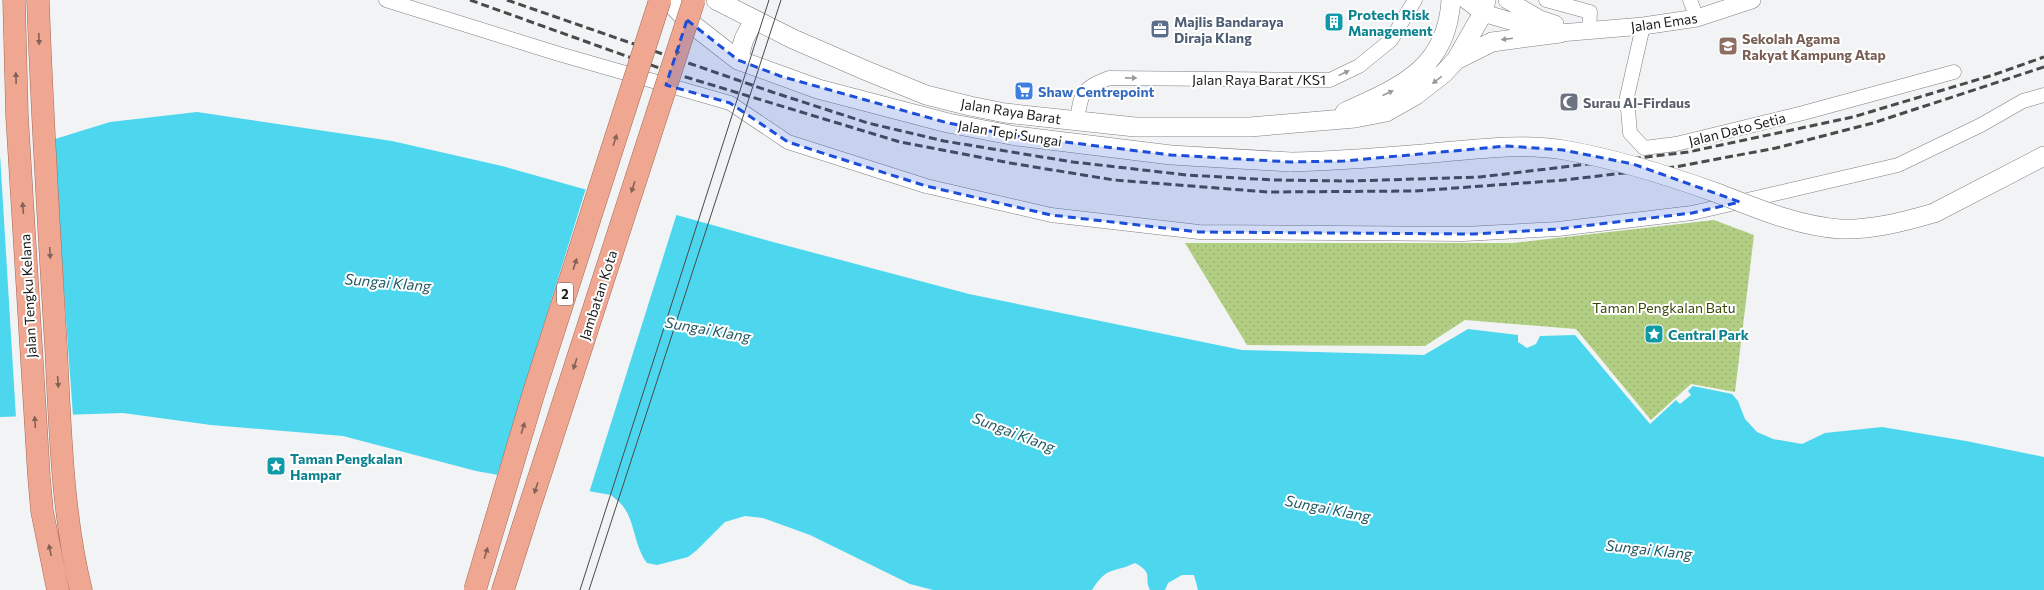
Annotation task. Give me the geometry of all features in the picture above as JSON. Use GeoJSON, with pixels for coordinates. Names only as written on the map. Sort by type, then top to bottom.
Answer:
{"type":"FeatureCollection","features":[{"type":"Feature","properties":{"kind":"highway","name":"Jalan Tengku Kelana"},"geometry":{"type":"LineString","coordinates":[[14,0],[17,116],[39,477],[42,511],[58,589]]}},
{"type":"Feature","properties":{"kind":"highway","name":"Jalan Tengku Kelana"},"geometry":{"type":"LineString","coordinates":[[38,0],[43,132],[58,383],[67,506],[81,588]]}},
{"type":"Feature","properties":{"kind":"highway","name":"2"},"geometry":{"type":"LineString","coordinates":[[475,590],[534,392],[660,0]]}},
{"type":"Feature","properties":{"kind":"highway","name":"Jambatan Kota"},"geometry":{"type":"LineString","coordinates":[[503,590],[694,0]]}},
{"type":"Feature","properties":{"kind":"main road","name":"Jalan Tepi Sungai"},"geometry":{"type":"LineString","coordinates":[[668,0],[688,21],[738,60],[818,89],[948,123],[1001,133],[1171,155],[1291,162],[1344,161],[1507,146],[1563,150],[1634,164],[1787,219],[1815,225],[1840,228],[1868,228],[1904,222],[1934,213],[2044,156]]}},
{"type":"Feature","properties":{"kind":"main road","name":"Jalan Raya Barat"},"geometry":{"type":"LineString","coordinates":[[716,0],[797,41],[926,95],[1004,113],[1135,127],[1250,127],[1355,118],[1386,112],[1416,95],[1440,77],[1456,60],[1484,6]]}},
{"type":"Feature","properties":{"kind":"main road","name":"Jalan Raya Barat"},"geometry":{"type":"LineString","coordinates":[[1327,120],[1396,89],[1421,72],[1442,42],[1451,0]]}},
{"type":"Feature","properties":{"kind":"main road"},"geometry":{"type":"LineString","coordinates":[[738,60],[744,39],[754,20]]}},
{"type":"Feature","properties":{"kind":"main road"},"geometry":{"type":"LineString","coordinates":[[1456,60],[1492,42],[1574,32]]}},
{"type":"Feature","properties":{"kind":"street"},"geometry":{"type":"LineString","coordinates":[[386,0],[559,54],[730,103],[788,142],[926,186],[1051,215],[1199,232],[1456,234],[1558,229],[1692,213],[1898,165],[1981,125],[2023,101],[2044,95]]}},
{"type":"Feature","properties":{"kind":"street","name":"Jalan Raya Barat /KS1"},"geometry":{"type":"LineString","coordinates":[[1078,121],[1080,97],[1094,84],[1109,78],[1330,80],[1358,66],[1391,40],[1415,0]]}},
{"type":"Feature","properties":{"kind":"street","name":"Jalan Emas"},"geometry":{"type":"LineString","coordinates":[[1466,0],[1484,6],[1517,23],[1574,32],[1643,26],[1697,18],[1752,0]]}},
{"type":"Feature","properties":{"kind":"street","name":"Jalan Emas"},"geometry":{"type":"LineString","coordinates":[[1507,0],[1540,19],[1574,32]]}},
{"type":"Feature","properties":{"kind":"street"},"geometry":{"type":"LineString","coordinates":[[1546,0],[1590,12],[1574,32]]}},
{"type":"Feature","properties":{"kind":"street"},"geometry":{"type":"LineString","coordinates":[[1690,0],[1697,18]]}},
{"type":"Feature","properties":{"kind":"street","name":"Jalan Dato Setia"},"geometry":{"type":"LineString","coordinates":[[1643,26],[1627,97],[1630,133],[1644,148],[1676,144],[1803,113],[1954,72]]}},
{"type":"Feature","properties":{"kind":"highlighted area"},"geometry":{"type":"Polygon","coordinates":[[[687,20],[738,60],[780,76],[948,123],[1016,136],[1171,155],[1291,162],[1344,161],[1507,146],[1563,150],[1633,164],[1740,202],[1692,213],[1558,229],[1474,234],[1199,232],[1051,215],[926,186],[788,142],[730,103],[666,85],[687,20]]]}},
{"type":"Feature","properties":{"kind":"green space","name":"Taman Pengkalan Batu"},"geometry":{"type":"Polygon","coordinates":[[[1714,220],[1754,235],[1735,392],[1691,384],[1651,420],[1576,329],[1465,320],[1425,346],[1247,345],[1185,243],[1512,243],[1714,220]]]}},
{"type":"Feature","properties":{"kind":"water","name":"Sungai Klang"},"geometry":{"type":"Polygon","coordinates":[[[197,112],[392,141],[502,166],[773,242],[969,294],[1242,350],[1424,355],[1468,329],[1518,335],[1518,342],[1527,348],[1536,344],[1540,336],[1575,335],[1650,424],[1676,400],[1680,404],[1691,395],[1688,391],[1693,386],[1732,394],[1738,401],[1745,419],[1757,432],[1773,439],[1802,444],[1825,433],[1882,427],[1966,441],[2044,457],[2044,590],[1198,590],[1194,575],[1182,575],[1168,583],[1165,590],[1150,590],[1148,586],[1147,573],[1135,563],[1107,573],[1097,582],[1092,590],[933,590],[910,584],[810,535],[763,518],[745,516],[725,522],[688,557],[657,565],[647,563],[639,549],[630,518],[621,504],[611,495],[476,471],[343,436],[211,425],[123,413],[0,417],[0,156],[110,122],[197,112]]]}},
{"type":"Feature","properties":{"kind":"pier"},"geometry":{"type":"Polygon","coordinates":[[[53,138],[73,416],[16,418],[0,154],[53,138]]]}},
{"type":"Feature","properties":{"kind":"pier"},"geometry":{"type":"Polygon","coordinates":[[[586,188],[677,213],[589,493],[497,476],[586,188]]]}},
{"type":"Feature","properties":{"kind":"tram line"},"geometry":{"type":"LineString","coordinates":[[580,590],[769,0]]}},
{"type":"Feature","properties":{"kind":"tram line"},"geometry":{"type":"LineString","coordinates":[[589,590],[781,0]]}},
{"type":"Feature","properties":{"kind":"railway"},"geometry":{"type":"LineString","coordinates":[[470,0],[679,75],[900,142],[1010,163],[1114,180],[1268,192],[1415,191],[1564,180],[1675,167],[1776,148],[1873,123],[2044,67]]}},
{"type":"Feature","properties":{"kind":"railway"},"geometry":{"type":"LineString","coordinates":[[507,0],[772,92],[868,123],[944,141],[1073,162],[1187,175],[1273,180],[1351,181],[1480,177],[1688,152],[1853,117],[1993,75],[2044,57]]}},
{"type":"Feature","properties":{"kind":"place","name":"Protech Risk Management"},"geometry":{"type":"Point","coordinates":[1334,22]}},
{"type":"Feature","properties":{"kind":"place","name":"Majlis Bandaraya Diraja Klang"},"geometry":{"type":"Point","coordinates":[1160,29]}},
{"type":"Feature","properties":{"kind":"place","name":"Sekolah Agama Rakyat Kampung Atap"},"geometry":{"type":"Point","coordinates":[1728,46]}},
{"type":"Feature","properties":{"kind":"place","name":"Shaw Centrepoint"},"geometry":{"type":"Point","coordinates":[1024,91]}},
{"type":"Feature","properties":{"kind":"place","name":"Surau Al-Firdaus"},"geometry":{"type":"Point","coordinates":[1569,102]}},
{"type":"Feature","properties":{"kind":"place","name":"Central Park"},"geometry":{"type":"Point","coordinates":[1654,334]}},
{"type":"Feature","properties":{"kind":"place","name":"Taman Pengkalan Hampar"},"geometry":{"type":"Point","coordinates":[276,466]}}]}
